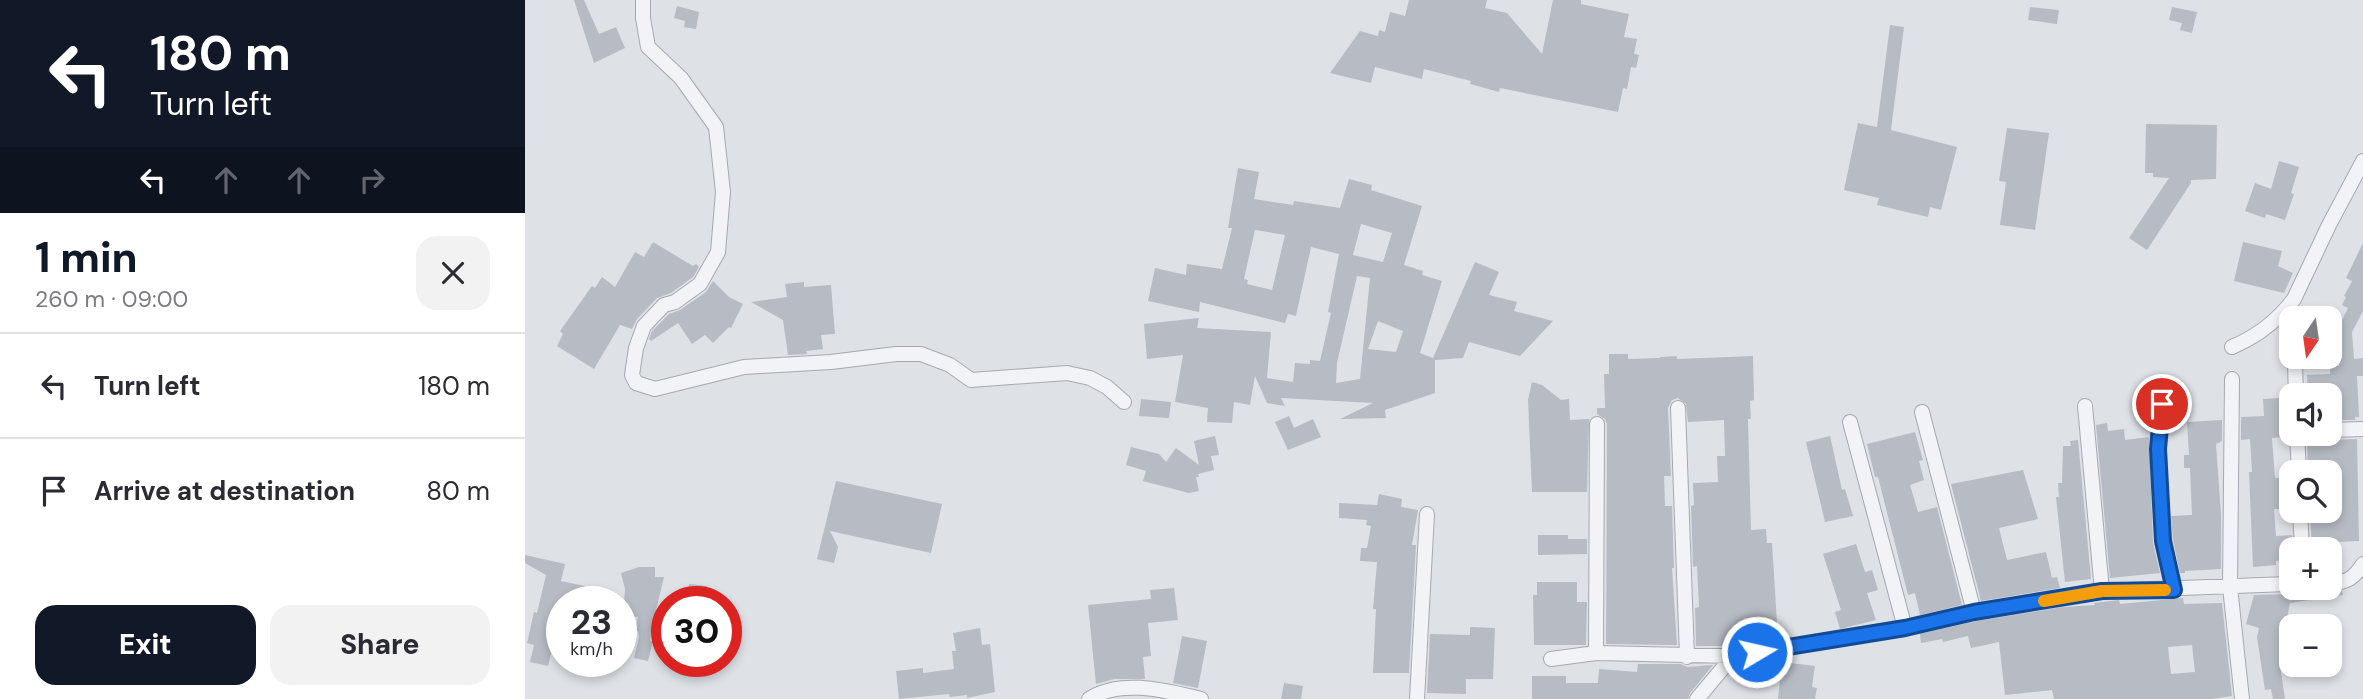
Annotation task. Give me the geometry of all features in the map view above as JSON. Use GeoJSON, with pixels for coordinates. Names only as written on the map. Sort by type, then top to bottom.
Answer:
{"type":"FeatureCollection","features":[{"type":"Feature","properties":{"kind":"street"},"geometry":{"type":"LineString","coordinates":[[643,0],[648,47],[681,78],[716,127],[723,192],[718,252],[700,284],[675,302],[664,305],[644,326],[636,348],[632,375],[636,383],[655,389],[744,367],[921,354],[950,365],[971,380],[1067,373],[1090,378],[1107,387],[1124,402]]}},
{"type":"Feature","properties":{"kind":"street"},"geometry":{"type":"LineString","coordinates":[[2232,347],[2264,329],[2287,309],[2363,161]]}},
{"type":"Feature","properties":{"kind":"street"},"geometry":{"type":"LineString","coordinates":[[2232,379],[2230,587],[2242,699]]}},
{"type":"Feature","properties":{"kind":"street"},"geometry":{"type":"LineString","coordinates":[[2162,404],[2158,449],[2163,541],[2174,590]]}},
{"type":"Feature","properties":{"kind":"street"},"geometry":{"type":"LineString","coordinates":[[2085,405],[2102,591]]}},
{"type":"Feature","properties":{"kind":"street"},"geometry":{"type":"LineString","coordinates":[[1678,408],[1687,657]]}},
{"type":"Feature","properties":{"kind":"street"},"geometry":{"type":"LineString","coordinates":[[1922,412],[1974,612]]}},
{"type":"Feature","properties":{"kind":"street"},"geometry":{"type":"LineString","coordinates":[[1850,422],[1905,628]]}},
{"type":"Feature","properties":{"kind":"street"},"geometry":{"type":"LineString","coordinates":[[1596,653],[1597,424]]}},
{"type":"Feature","properties":{"kind":"street"},"geometry":{"type":"LineString","coordinates":[[2342,430],[2363,429]]}},
{"type":"Feature","properties":{"kind":"street"},"geometry":{"type":"LineString","coordinates":[[1417,699],[1427,514]]}},
{"type":"Feature","properties":{"kind":"street"},"geometry":{"type":"LineString","coordinates":[[2342,582],[2354,577],[2363,564]]}},
{"type":"Feature","properties":{"kind":"street"},"geometry":{"type":"LineString","coordinates":[[1551,659],[1596,653],[1733,656],[1905,628],[1974,612],[2102,591],[2279,585]]}},
{"type":"Feature","properties":{"kind":"street"},"geometry":{"type":"LineString","coordinates":[[1697,699],[1733,656]]}},
{"type":"Feature","properties":{"kind":"street"},"geometry":{"type":"LineString","coordinates":[[1089,699],[1101,691],[1151,688],[1201,699]]}},
{"type":"Feature","properties":{"kind":"building"},"geometry":{"type":"Polygon","coordinates":[[[574,0],[584,0],[599,34],[616,27],[625,48],[594,63],[574,0]]]}},
{"type":"Feature","properties":{"kind":"building"},"geometry":{"type":"Polygon","coordinates":[[[1409,0],[1487,0],[1485,8],[1507,13],[1542,54],[1553,0],[1581,0],[1581,4],[1629,14],[1624,37],[1637,39],[1634,54],[1639,55],[1636,68],[1631,67],[1627,89],[1623,88],[1618,112],[1500,88],[1499,92],[1470,84],[1471,81],[1424,69],[1422,79],[1375,67],[1371,83],[1330,73],[1360,31],[1378,36],[1379,30],[1385,32],[1390,12],[1405,16],[1409,0]]]}},
{"type":"Feature","properties":{"kind":"building"},"geometry":{"type":"Polygon","coordinates":[[[677,6],[699,12],[696,29],[684,27],[685,21],[674,18],[677,6]]]}},
{"type":"Feature","properties":{"kind":"building"},"geometry":{"type":"Polygon","coordinates":[[[2030,7],[2059,10],[2057,24],[2028,20],[2030,7]]]}},
{"type":"Feature","properties":{"kind":"building"},"geometry":{"type":"Polygon","coordinates":[[[2172,7],[2197,12],[2192,33],[2180,30],[2182,23],[2169,20],[2172,7]]]}},
{"type":"Feature","properties":{"kind":"building"},"geometry":{"type":"Polygon","coordinates":[[[1890,25],[1904,27],[1891,130],[1957,147],[1941,210],[1930,207],[1928,217],[1877,205],[1879,198],[1844,190],[1858,123],[1877,127],[1890,25]]]}},
{"type":"Feature","properties":{"kind":"building"},"geometry":{"type":"Polygon","coordinates":[[[2146,124],[2217,125],[2216,179],[2191,180],[2147,250],[2129,238],[2169,178],[2153,177],[2153,173],[2145,173],[2146,124]]]}},
{"type":"Feature","properties":{"kind":"building"},"geometry":{"type":"Polygon","coordinates":[[[2007,128],[2049,133],[2035,230],[2000,225],[2006,182],[1999,181],[2007,128]]]}},
{"type":"Feature","properties":{"kind":"building"},"geometry":{"type":"Polygon","coordinates":[[[2279,161],[2299,167],[2285,220],[2266,214],[2265,218],[2245,211],[2255,183],[2271,189],[2279,161]]]}},
{"type":"Feature","properties":{"kind":"building"},"geometry":{"type":"Polygon","coordinates":[[[1238,168],[1259,172],[1254,199],[1293,205],[1294,201],[1340,208],[1349,179],[1372,185],[1371,190],[1422,206],[1404,265],[1423,271],[1422,275],[1442,281],[1420,353],[1433,358],[1475,262],[1499,272],[1489,295],[1517,302],[1514,311],[1553,321],[1520,356],[1469,342],[1463,358],[1435,360],[1435,393],[1385,410],[1386,418],[1340,419],[1373,403],[1281,398],[1285,406],[1267,403],[1255,376],[1250,405],[1234,402],[1232,423],[1207,422],[1208,408],[1175,402],[1183,355],[1147,359],[1144,324],[1199,318],[1197,328],[1271,332],[1267,378],[1293,382],[1295,363],[1310,364],[1310,360],[1320,361],[1331,313],[1328,312],[1339,254],[1311,247],[1296,316],[1288,314],[1285,323],[1200,302],[1199,312],[1148,301],[1155,268],[1186,275],[1187,264],[1222,269],[1232,228],[1228,228],[1238,168]],[[1361,224],[1353,255],[1383,262],[1392,233],[1361,224]],[[1255,230],[1244,279],[1248,280],[1247,284],[1272,290],[1285,235],[1255,230]],[[1357,276],[1337,363],[1336,383],[1360,379],[1370,278],[1357,276]],[[1378,321],[1368,349],[1396,352],[1403,331],[1378,321]]]}},
{"type":"Feature","properties":{"kind":"building"},"geometry":{"type":"Polygon","coordinates":[[[653,242],[693,266],[696,264],[699,267],[693,277],[671,293],[657,298],[637,319],[632,329],[620,325],[594,369],[557,346],[563,334],[560,331],[592,286],[595,288],[602,277],[615,287],[635,252],[644,257],[653,242]]]}},
{"type":"Feature","properties":{"kind":"building"},"geometry":{"type":"Polygon","coordinates":[[[2243,242],[2282,251],[2278,266],[2293,273],[2284,293],[2234,281],[2243,242]]]}},
{"type":"Feature","properties":{"kind":"building"},"geometry":{"type":"Polygon","coordinates":[[[2363,243],[2363,311],[2352,332],[2354,359],[2363,358],[2363,376],[2357,376],[2359,417],[2355,417],[2355,420],[2342,420],[2342,383],[2307,383],[2307,375],[2330,374],[2330,369],[2342,369],[2342,320],[2348,308],[2342,305],[2352,281],[2346,278],[2363,243]]]}},
{"type":"Feature","properties":{"kind":"building"},"geometry":{"type":"Polygon","coordinates":[[[713,281],[729,297],[743,304],[731,328],[713,343],[705,335],[692,344],[678,323],[651,341],[649,339],[652,331],[669,314],[680,310],[706,292],[713,281]]]}},
{"type":"Feature","properties":{"kind":"building"},"geometry":{"type":"Polygon","coordinates":[[[804,282],[804,287],[831,285],[835,334],[821,335],[823,349],[806,351],[807,354],[788,355],[783,320],[751,302],[787,297],[785,284],[804,282]]]}},
{"type":"Feature","properties":{"kind":"building"},"geometry":{"type":"Polygon","coordinates":[[[1609,354],[1628,354],[1628,359],[1753,356],[1754,400],[1750,401],[1751,419],[1748,419],[1751,530],[1766,529],[1767,543],[1772,543],[1778,639],[1761,642],[1761,638],[1734,639],[1732,646],[1696,646],[1695,608],[1699,607],[1697,566],[1693,567],[1693,483],[1718,482],[1717,456],[1725,456],[1724,420],[1688,422],[1686,404],[1678,398],[1672,400],[1668,408],[1671,476],[1664,476],[1665,506],[1672,506],[1672,568],[1677,645],[1606,644],[1607,424],[1605,419],[1597,414],[1597,408],[1605,408],[1604,374],[1609,374],[1609,354]]]}},
{"type":"Feature","properties":{"kind":"building"},"geometry":{"type":"Polygon","coordinates":[[[1532,382],[1542,385],[1561,400],[1569,399],[1570,420],[1589,419],[1587,492],[1532,492],[1528,400],[1532,382]]]}},
{"type":"Feature","properties":{"kind":"building"},"geometry":{"type":"Polygon","coordinates":[[[2279,398],[2279,437],[2272,438],[2275,478],[2279,478],[2279,509],[2274,509],[2276,536],[2292,537],[2279,537],[2279,561],[2276,561],[2276,565],[2253,567],[2250,439],[2241,440],[2241,417],[2264,416],[2263,399],[2279,398]]]}},
{"type":"Feature","properties":{"kind":"building"},"geometry":{"type":"Polygon","coordinates":[[[1141,399],[1171,402],[1169,418],[1139,416],[1141,399]]]}},
{"type":"Feature","properties":{"kind":"building"},"geometry":{"type":"Polygon","coordinates":[[[1289,416],[1294,428],[1313,419],[1321,437],[1288,450],[1275,422],[1289,416]]]}},
{"type":"Feature","properties":{"kind":"building"},"geometry":{"type":"Polygon","coordinates":[[[2222,420],[2222,441],[2216,444],[2221,514],[2221,569],[2180,573],[2171,516],[2192,515],[2190,468],[2184,468],[2184,455],[2189,455],[2187,422],[2222,420]]]}},
{"type":"Feature","properties":{"kind":"building"},"geometry":{"type":"Polygon","coordinates":[[[2107,423],[2108,431],[2124,429],[2125,440],[2149,437],[2153,542],[2160,573],[2110,578],[2096,425],[2107,423]]]}},
{"type":"Feature","properties":{"kind":"building"},"geometry":{"type":"Polygon","coordinates":[[[1915,432],[1923,460],[1919,461],[1924,480],[1910,485],[1918,512],[1937,507],[1962,605],[1920,615],[1915,593],[1908,595],[1867,444],[1915,432]]]}},
{"type":"Feature","properties":{"kind":"building"},"geometry":{"type":"Polygon","coordinates":[[[1215,436],[1219,455],[1211,456],[1214,470],[1196,477],[1199,491],[1189,493],[1143,481],[1146,471],[1126,465],[1131,447],[1159,454],[1166,462],[1176,448],[1199,465],[1194,441],[1215,436]]]}},
{"type":"Feature","properties":{"kind":"building"},"geometry":{"type":"Polygon","coordinates":[[[1830,436],[1842,490],[1845,489],[1853,516],[1825,522],[1806,442],[1830,436]]]}},
{"type":"Feature","properties":{"kind":"building"},"geometry":{"type":"Polygon","coordinates":[[[2357,439],[2359,541],[2342,542],[2342,537],[2311,537],[2311,523],[2342,523],[2342,460],[2308,460],[2307,446],[2342,446],[2342,440],[2357,439]]]}},
{"type":"Feature","properties":{"kind":"building"},"geometry":{"type":"Polygon","coordinates":[[[2078,440],[2091,579],[2065,582],[2056,497],[2059,497],[2058,483],[2062,483],[2063,446],[2071,446],[2070,441],[2078,440]]]}},
{"type":"Feature","properties":{"kind":"building"},"geometry":{"type":"Polygon","coordinates":[[[2023,470],[2038,519],[1999,528],[2007,560],[2046,552],[2052,578],[2057,577],[2060,588],[1981,601],[1951,484],[2023,470]]]}},
{"type":"Feature","properties":{"kind":"building"},"geometry":{"type":"Polygon","coordinates":[[[836,481],[942,504],[931,553],[830,531],[838,547],[834,563],[817,559],[836,481]]]}},
{"type":"Feature","properties":{"kind":"building"},"geometry":{"type":"Polygon","coordinates":[[[1379,494],[1402,499],[1401,507],[1418,510],[1412,545],[1416,545],[1409,673],[1373,673],[1376,609],[1373,609],[1377,562],[1360,561],[1361,548],[1367,548],[1371,526],[1366,525],[1367,520],[1339,518],[1339,503],[1377,505],[1379,494]]]}},
{"type":"Feature","properties":{"kind":"building"},"geometry":{"type":"Polygon","coordinates":[[[1538,535],[1568,535],[1568,539],[1587,539],[1587,554],[1538,555],[1538,535]]]}},
{"type":"Feature","properties":{"kind":"building"},"geometry":{"type":"Polygon","coordinates":[[[1856,544],[1865,572],[1872,570],[1878,590],[1867,593],[1876,620],[1840,629],[1835,612],[1841,610],[1823,554],[1856,544]]]}},
{"type":"Feature","properties":{"kind":"building"},"geometry":{"type":"Polygon","coordinates":[[[525,555],[565,564],[561,581],[585,586],[546,586],[546,666],[530,662],[534,645],[527,643],[546,575],[525,563],[525,555]]]}},
{"type":"Feature","properties":{"kind":"building"},"geometry":{"type":"Polygon","coordinates":[[[639,567],[655,567],[655,577],[664,577],[662,586],[651,586],[651,649],[648,661],[637,659],[637,586],[624,586],[621,573],[639,567]]]}},
{"type":"Feature","properties":{"kind":"building"},"geometry":{"type":"Polygon","coordinates":[[[1537,582],[1577,582],[1577,602],[1587,602],[1586,645],[1534,645],[1533,595],[1537,595],[1537,582]]]}},
{"type":"Feature","properties":{"kind":"building"},"geometry":{"type":"Polygon","coordinates":[[[1174,588],[1178,620],[1148,623],[1151,656],[1143,657],[1145,679],[1114,679],[1096,684],[1088,605],[1151,599],[1150,590],[1174,588]]]}},
{"type":"Feature","properties":{"kind":"building"},"geometry":{"type":"Polygon","coordinates":[[[2279,594],[2279,600],[2310,600],[2290,603],[2288,614],[2279,614],[2279,677],[2282,677],[2285,699],[2273,699],[2271,689],[2265,690],[2257,637],[2259,628],[2246,624],[2254,595],[2279,594]]]}},
{"type":"Feature","properties":{"kind":"building"},"geometry":{"type":"Polygon","coordinates":[[[2183,598],[2184,604],[2222,603],[2232,696],[2211,699],[2054,699],[2052,690],[2005,695],[1999,642],[1971,648],[1968,636],[1943,642],[1942,639],[1921,643],[1920,634],[1976,621],[2119,600],[2120,604],[2183,598]],[[2192,645],[2168,647],[2171,674],[2195,672],[2192,645]]]}},
{"type":"Feature","properties":{"kind":"building"},"geometry":{"type":"Polygon","coordinates":[[[1470,627],[1495,628],[1493,679],[1466,679],[1466,694],[1427,693],[1430,634],[1470,635],[1470,627]]]}},
{"type":"Feature","properties":{"kind":"building"},"geometry":{"type":"Polygon","coordinates":[[[980,628],[982,645],[990,644],[995,692],[967,698],[967,695],[950,697],[949,694],[899,699],[896,671],[923,668],[923,673],[954,669],[952,651],[956,651],[953,633],[980,628]]]}},
{"type":"Feature","properties":{"kind":"building"},"geometry":{"type":"Polygon","coordinates":[[[1182,636],[1207,641],[1198,688],[1173,683],[1182,636]]]}},
{"type":"Feature","properties":{"kind":"building"},"geometry":{"type":"Polygon","coordinates":[[[1782,662],[1815,666],[1812,687],[1817,688],[1815,699],[1778,699],[1782,662]]]}},
{"type":"Feature","properties":{"kind":"building"},"geometry":{"type":"Polygon","coordinates":[[[1638,664],[1681,664],[1687,667],[1713,665],[1688,699],[1532,699],[1532,676],[1566,676],[1566,683],[1598,683],[1599,669],[1637,672],[1638,664]]]}},
{"type":"Feature","properties":{"kind":"building"},"geometry":{"type":"Polygon","coordinates":[[[1284,683],[1303,686],[1301,699],[1281,699],[1284,683]]]}},
{"type":"Feature","properties":{"kind":"slow traffic"},"geometry":{"type":"LineString","coordinates":[[2044,601],[2102,591],[2165,590]]}},
{"type":"Feature","properties":{"kind":"route"},"geometry":{"type":"LineString","coordinates":[[1757,652],[1905,628],[1974,612],[2102,591],[2174,590],[2163,541],[2158,449],[2162,404]]}}]}
